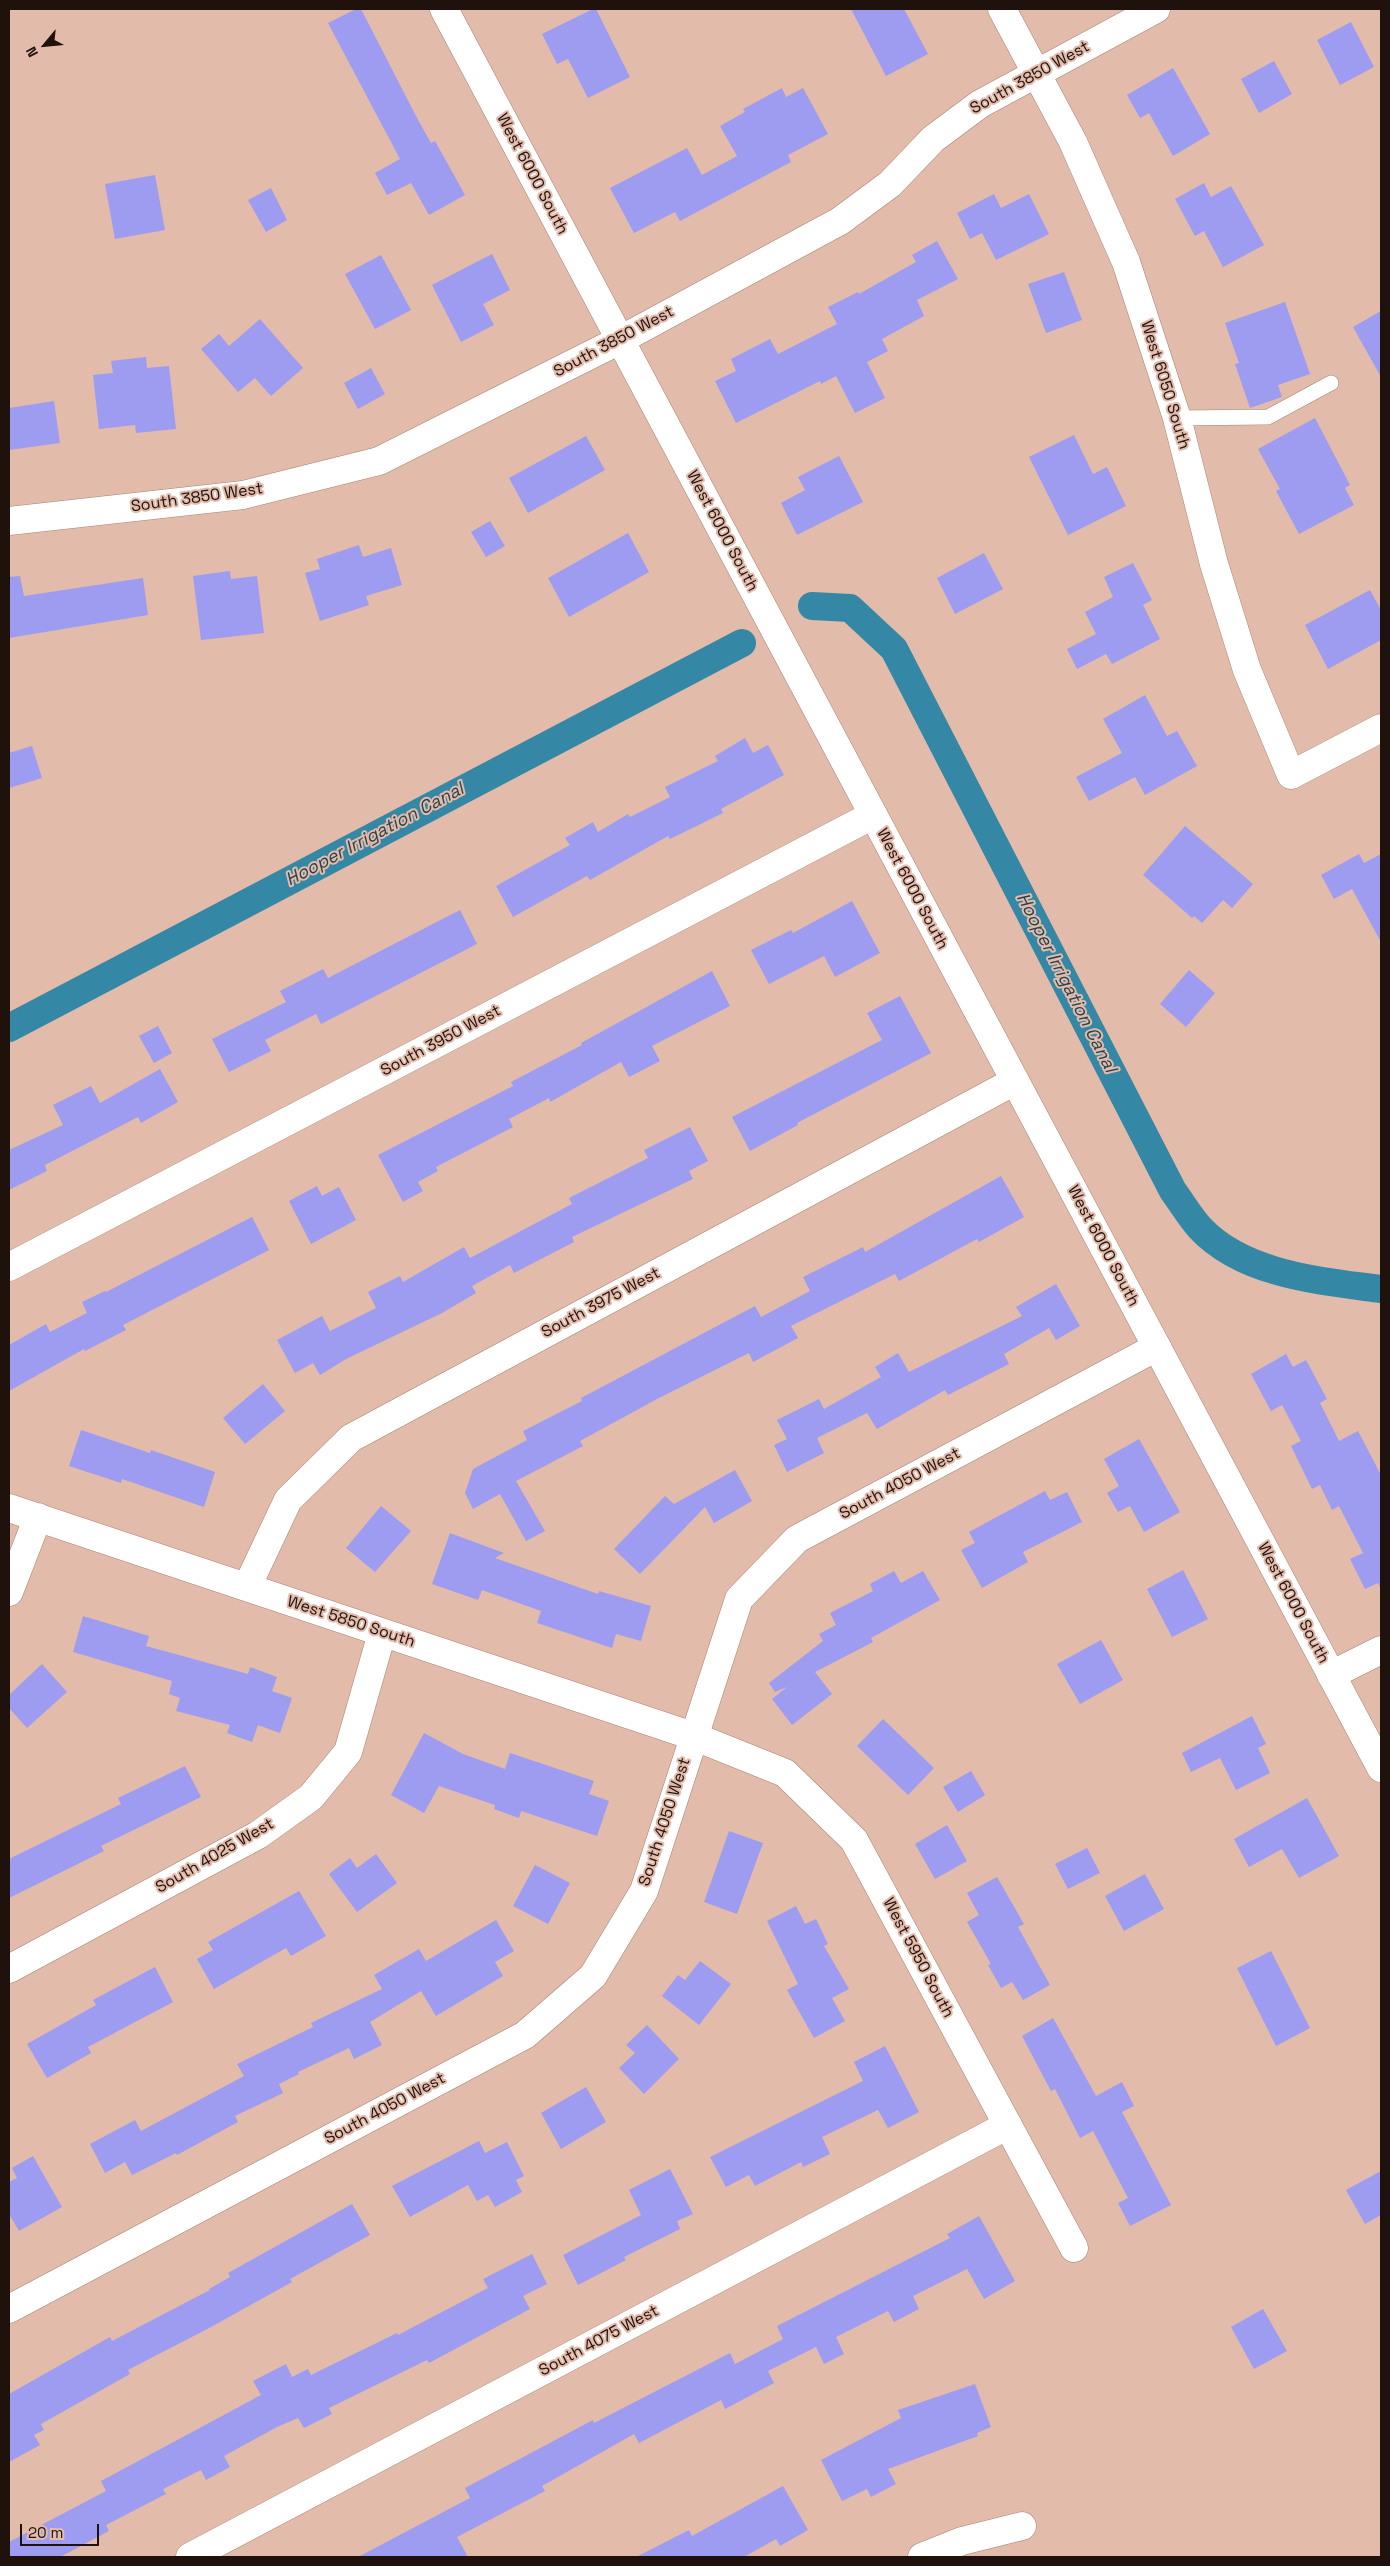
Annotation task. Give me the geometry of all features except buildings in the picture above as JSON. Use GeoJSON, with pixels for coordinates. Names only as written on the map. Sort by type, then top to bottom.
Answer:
{"type":"FeatureCollection","features":[{"type":"Feature","properties":{"kind":"street","name":"West 6000 South"},"geometry":{"type":"LineString","coordinates":[[444,9],[1381,1768]]}},
{"type":"Feature","properties":{"kind":"street","name":"West 6050 South"},"geometry":{"type":"LineString","coordinates":[[1002,9],[1073,142],[1126,262],[1177,418],[1214,564],[1244,661],[1291,775],[1381,728]]}},
{"type":"Feature","properties":{"kind":"street","name":"South 3850 West"},"geometry":{"type":"LineString","coordinates":[[9,521],[243,495],[379,461],[620,340],[840,221],[890,184],[933,139],[980,104],[1156,9]]}},
{"type":"Feature","properties":{"kind":"street","name":"South 3950 West"},"geometry":{"type":"LineString","coordinates":[[9,1267],[873,815]]}},
{"type":"Feature","properties":{"kind":"street","name":"South 3975 West"},"geometry":{"type":"LineString","coordinates":[[247,1587],[288,1500],[351,1438],[1015,1081]]}},
{"type":"Feature","properties":{"kind":"street","name":"South 4050 West"},"geometry":{"type":"LineString","coordinates":[[9,2309],[525,2035],[593,1976],[644,1891],[739,1599],[797,1539],[1157,1347]]}},
{"type":"Feature","properties":{"kind":"street","name":"West 5850 South"},"geometry":{"type":"LineString","coordinates":[[9,1508],[693,1736]]}},
{"type":"Feature","properties":{"kind":"street"},"geometry":{"type":"LineString","coordinates":[[9,1592],[38,1517]]}},
{"type":"Feature","properties":{"kind":"street","name":"South 4025 West"},"geometry":{"type":"LineString","coordinates":[[9,1969],[258,1836],[311,1797],[348,1752],[382,1633]]}},
{"type":"Feature","properties":{"kind":"street"},"geometry":{"type":"LineString","coordinates":[[1331,1675],[1381,1650]]}},
{"type":"Feature","properties":{"kind":"street","name":"West 5950 South"},"geometry":{"type":"LineString","coordinates":[[693,1736],[785,1773],[854,1840],[1074,2248]]}},
{"type":"Feature","properties":{"kind":"street","name":"South 4075 West"},"geometry":{"type":"LineString","coordinates":[[190,2557],[1008,2125]]}},
{"type":"Feature","properties":{"kind":"street"},"geometry":{"type":"LineString","coordinates":[[922,2557],[962,2541],[1022,2526]]}},
{"type":"Feature","properties":{"kind":"lane"},"geometry":{"type":"LineString","coordinates":[[1177,418],[1268,417],[1331,383]]}},
{"type":"Feature","properties":{"kind":"waterway","name":"Hooper Irrigation Canal"},"geometry":{"type":"LineString","coordinates":[[812,606],[850,608],[894,649],[1173,1191],[1196,1224],[1218,1244],[1238,1256],[1261,1266],[1309,1279],[1381,1289]]}},
{"type":"Feature","properties":{"kind":"waterway","name":"Hooper Irrigation Canal"},"geometry":{"type":"LineString","coordinates":[[9,1028],[742,643]]}}]}
